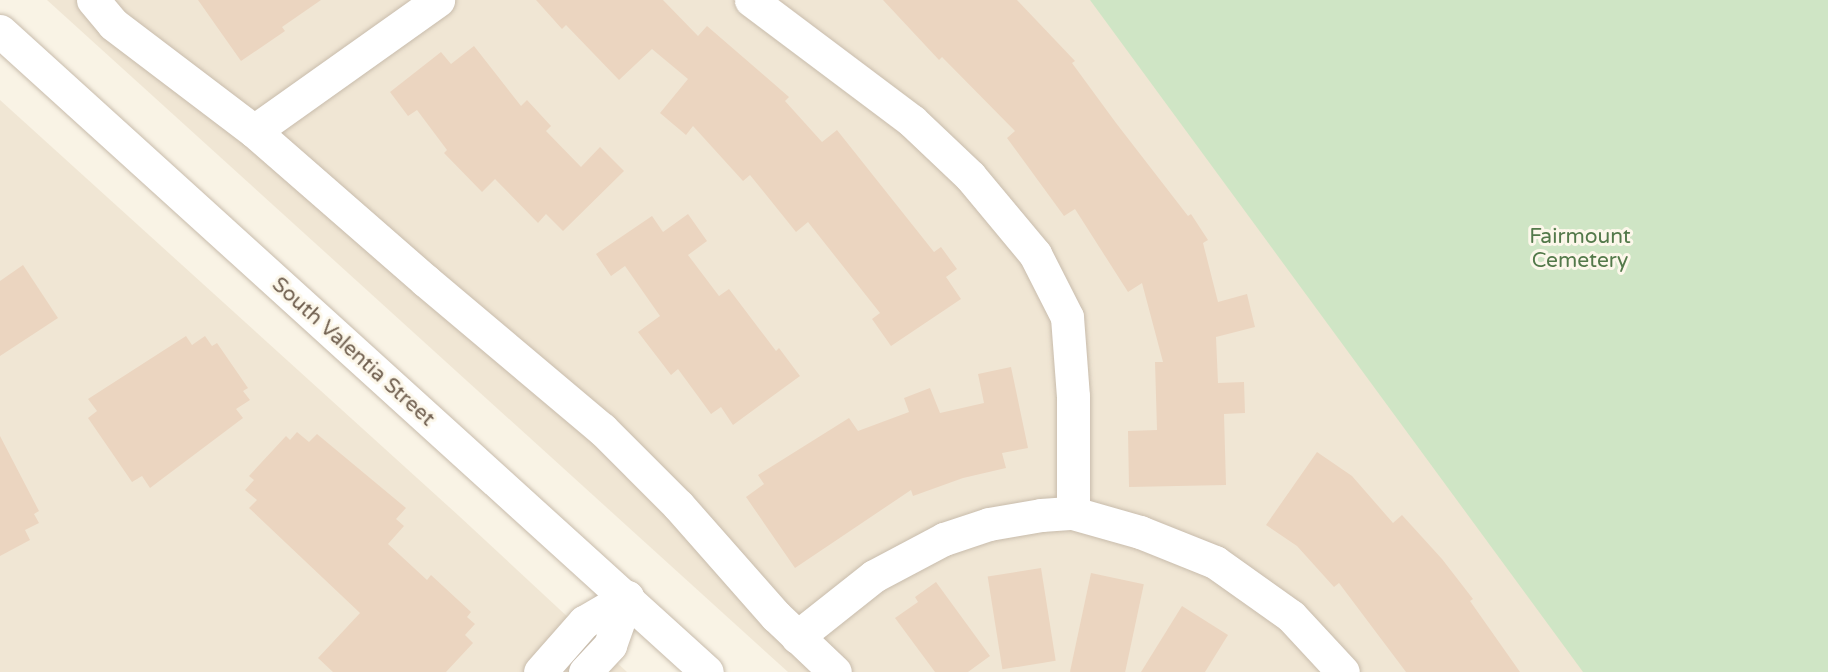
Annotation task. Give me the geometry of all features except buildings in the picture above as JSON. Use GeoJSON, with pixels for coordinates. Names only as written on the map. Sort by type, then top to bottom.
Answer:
{"type":"FeatureCollection","features":[{"type":"Feature","properties":{"kind":"street"},"geometry":{"type":"LineString","coordinates":[[93,0],[112,24],[254,131],[426,281],[610,436],[678,505],[797,637],[835,672]]}},
{"type":"Feature","properties":{"kind":"street"},"geometry":{"type":"LineString","coordinates":[[254,131],[438,0]]}},
{"type":"Feature","properties":{"kind":"street"},"geometry":{"type":"LineString","coordinates":[[751,0],[912,122],[970,176],[1035,254],[1067,317],[1072,396],[1073,513]]}},
{"type":"Feature","properties":{"kind":"street","name":"South Valentia Street"},"geometry":{"type":"LineString","coordinates":[[0,31],[627,597],[707,672]]}},
{"type":"Feature","properties":{"kind":"street"},"geometry":{"type":"LineString","coordinates":[[797,637],[874,576],[944,539],[989,524],[1041,515],[1073,513],[1153,536],[1215,562],[1292,616],[1343,672]]}},
{"type":"Feature","properties":{"kind":"street"},"geometry":{"type":"LineString","coordinates":[[540,672],[584,622],[627,597]]}},
{"type":"Feature","properties":{"kind":"street"},"geometry":{"type":"LineString","coordinates":[[585,672],[610,645],[627,597]]}},
{"type":"Feature","properties":{"kind":"shaded area"},"geometry":{"type":"Polygon","coordinates":[[[47,0],[1092,0],[1584,672],[788,672],[47,0]]]}},
{"type":"Feature","properties":{"kind":"shaded area"},"geometry":{"type":"Polygon","coordinates":[[[0,100],[459,516],[627,672],[0,672],[0,100]]]}},
{"type":"Feature","properties":{"kind":"green space","name":"Fairmount Cemetery"},"geometry":{"type":"Polygon","coordinates":[[[1090,0],[1828,0],[1828,672],[1583,672],[1090,0]]]}}]}
